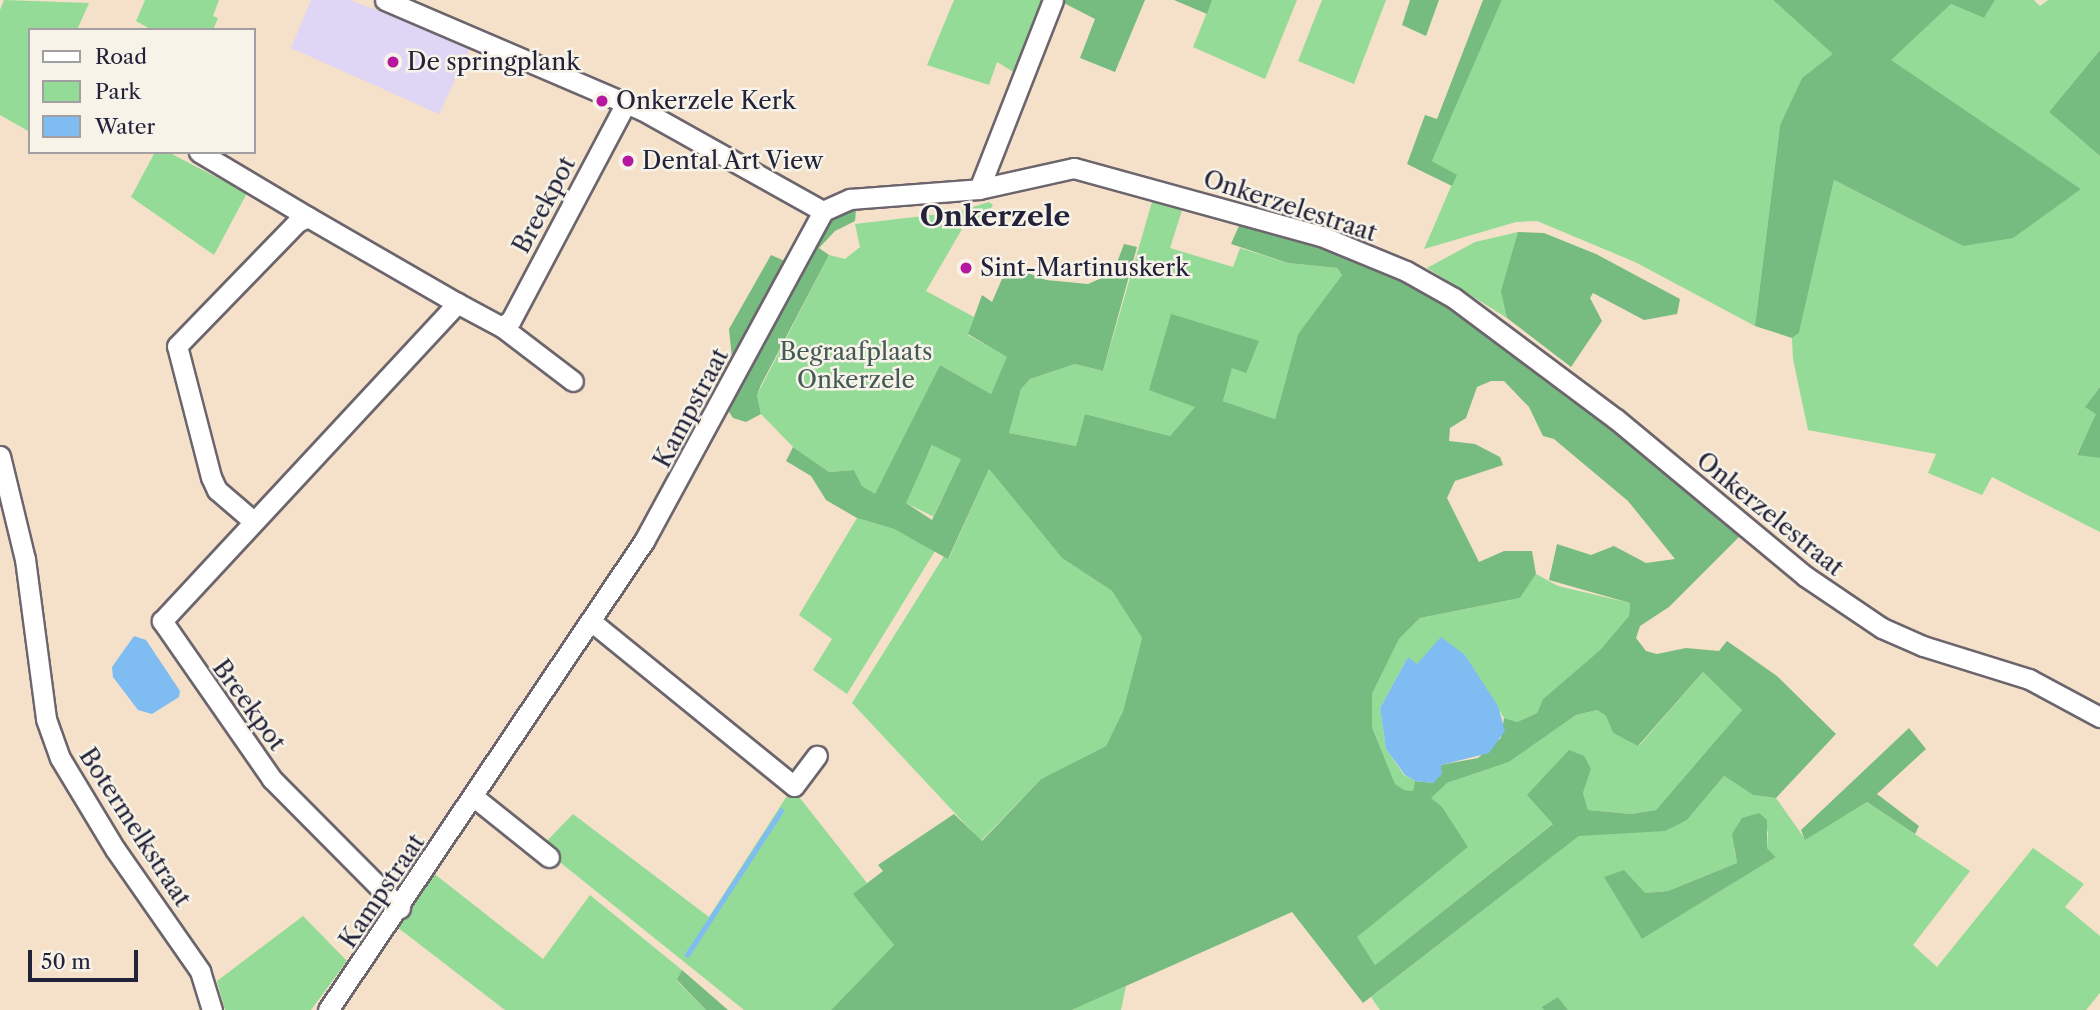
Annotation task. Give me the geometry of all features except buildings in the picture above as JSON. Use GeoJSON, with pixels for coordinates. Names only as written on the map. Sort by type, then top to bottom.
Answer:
{"type":"FeatureCollection","features":[{"type":"Feature","properties":{"kind":"street"},"geometry":{"type":"LineString","coordinates":[[385,0],[626,103],[823,211]]}},
{"type":"Feature","properties":{"kind":"street"},"geometry":{"type":"LineString","coordinates":[[979,189],[1053,0]]}},
{"type":"Feature","properties":{"kind":"street","name":"Breekpot"},"geometry":{"type":"LineString","coordinates":[[502,327],[510,320],[626,103]]}},
{"type":"Feature","properties":{"kind":"street"},"geometry":{"type":"LineString","coordinates":[[202,154],[502,327],[573,381]]}},
{"type":"Feature","properties":{"kind":"street","name":"Onkerzelestraat"},"geometry":{"type":"LineString","coordinates":[[823,211],[850,199],[979,189],[1085,169],[1321,236],[1406,271],[1454,298],[1556,372],[1805,576],[1862,616],[1923,646],[2029,679],[2100,717]]}},
{"type":"Feature","properties":{"kind":"street","name":"Kampstraat"},"geometry":{"type":"LineString","coordinates":[[328,1010],[474,797],[518,723],[592,622],[691,460],[823,211]]}},
{"type":"Feature","properties":{"kind":"street"},"geometry":{"type":"LineString","coordinates":[[252,520],[217,490],[211,477],[177,346],[297,222],[308,217]]}},
{"type":"Feature","properties":{"kind":"street","name":"Breekpot"},"geometry":{"type":"LineString","coordinates":[[400,908],[272,779],[162,621],[252,520],[457,303]]}},
{"type":"Feature","properties":{"kind":"street","name":"Botermelkstraat"},"geometry":{"type":"LineString","coordinates":[[0,456],[24,559],[46,719],[60,758],[108,838],[200,971],[212,1010]]}},
{"type":"Feature","properties":{"kind":"street"},"geometry":{"type":"LineString","coordinates":[[592,622],[794,786],[817,756]]}},
{"type":"Feature","properties":{"kind":"street"},"geometry":{"type":"LineString","coordinates":[[474,797],[549,857]]}},
{"type":"Feature","properties":{"kind":"shaded area","name":"De springplank"},"geometry":{"type":"Polygon","coordinates":[[[311,0],[350,0],[471,46],[439,114],[291,48],[311,0]]]}},
{"type":"Feature","properties":{"kind":"green space"},"geometry":{"type":"Polygon","coordinates":[[[4,0],[89,3],[78,28],[28,28],[28,131],[0,115],[0,10],[4,0]]]}},
{"type":"Feature","properties":{"kind":"green space"},"geometry":{"type":"Polygon","coordinates":[[[145,0],[219,0],[213,16],[218,18],[214,28],[148,28],[136,21],[145,0]]]}},
{"type":"Feature","properties":{"kind":"green space"},"geometry":{"type":"Polygon","coordinates":[[[954,0],[1043,0],[1015,73],[997,62],[989,85],[927,65],[954,0]]]}},
{"type":"Feature","properties":{"kind":"green space"},"geometry":{"type":"Polygon","coordinates":[[[1058,0],[1145,0],[1115,72],[1080,58],[1095,19],[1058,0]]]}},
{"type":"Feature","properties":{"kind":"green space"},"geometry":{"type":"Polygon","coordinates":[[[1174,0],[1212,0],[1207,14],[1174,0]]]}},
{"type":"Feature","properties":{"kind":"green space"},"geometry":{"type":"Polygon","coordinates":[[[1212,0],[1297,0],[1265,79],[1193,47],[1212,0]]]}},
{"type":"Feature","properties":{"kind":"green space"},"geometry":{"type":"Polygon","coordinates":[[[1322,0],[1386,0],[1354,84],[1298,61],[1322,0]]]}},
{"type":"Feature","properties":{"kind":"green space"},"geometry":{"type":"Polygon","coordinates":[[[1410,0],[1439,0],[1426,36],[1402,25],[1410,0]]]}},
{"type":"Feature","properties":{"kind":"green space"},"geometry":{"type":"Polygon","coordinates":[[[1483,0],[1502,0],[1432,161],[1457,175],[1452,186],[1407,164],[1425,115],[1437,119],[1483,0]]]}},
{"type":"Feature","properties":{"kind":"green space"},"geometry":{"type":"Polygon","coordinates":[[[1502,0],[1773,0],[1834,54],[1802,78],[1780,125],[1755,326],[1635,262],[1537,221],[1516,222],[1424,249],[1456,175],[1432,161],[1502,0]]]}},
{"type":"Feature","properties":{"kind":"green space"},"geometry":{"type":"Polygon","coordinates":[[[1773,0],[1995,0],[1984,18],[1951,4],[1891,60],[2081,189],[2013,238],[1963,246],[1834,180],[1799,333],[1792,338],[1755,326],[1780,125],[1802,78],[1833,54],[1773,0]]]}},
{"type":"Feature","properties":{"kind":"green space"},"geometry":{"type":"Polygon","coordinates":[[[1995,0],[2034,0],[2040,6],[2048,0],[2100,0],[2100,50],[2049,112],[2100,156],[2100,387],[2086,406],[2097,414],[2077,454],[2100,458],[2100,532],[1992,477],[1982,495],[1928,473],[1936,454],[1808,430],[1793,359],[1792,338],[1799,333],[1834,180],[1963,246],[2081,189],[1890,60],[1951,4],[1984,18],[1995,0]]]}},
{"type":"Feature","properties":{"kind":"green space"},"geometry":{"type":"Polygon","coordinates":[[[2100,50],[2100,156],[2049,112],[2100,50]]]}},
{"type":"Feature","properties":{"kind":"green space"},"geometry":{"type":"Polygon","coordinates":[[[154,154],[172,154],[247,193],[214,255],[131,197],[154,154]]]}},
{"type":"Feature","properties":{"kind":"green space"},"geometry":{"type":"Polygon","coordinates":[[[1154,195],[1183,207],[1170,248],[1233,267],[1240,248],[1288,263],[1337,268],[1342,275],[1298,334],[1275,419],[1223,401],[1232,367],[1171,314],[1195,407],[1170,436],[1085,414],[1076,446],[1009,433],[1021,389],[1030,379],[1075,364],[1103,371],[1154,195]]]}},
{"type":"Feature","properties":{"kind":"green space","name":"Begraafplaats Onkerzele"},"geometry":{"type":"Polygon","coordinates":[[[989,202],[993,205],[978,228],[965,224],[926,291],[974,317],[968,335],[1008,357],[991,394],[940,365],[875,495],[862,486],[854,470],[829,472],[793,447],[761,414],[757,395],[829,255],[845,259],[860,247],[855,224],[957,212],[989,202]]]}},
{"type":"Feature","properties":{"kind":"green space"},"geometry":{"type":"Polygon","coordinates":[[[815,210],[856,210],[855,221],[835,231],[819,248],[829,255],[761,385],[757,395],[761,414],[746,422],[733,418],[726,407],[732,358],[729,329],[771,255],[787,262],[815,210]]]}},
{"type":"Feature","properties":{"kind":"green space"},"geometry":{"type":"Polygon","coordinates":[[[1241,221],[1381,263],[1478,317],[1742,534],[1669,607],[1640,626],[1636,638],[1646,651],[1657,654],[1686,648],[1719,651],[1727,641],[1777,676],[1836,734],[1776,798],[1753,795],[1724,776],[1687,820],[1665,831],[1579,836],[1363,1003],[1292,912],[1072,1010],[831,1010],[894,945],[853,894],[883,871],[878,865],[954,814],[982,841],[1041,779],[1106,746],[1123,711],[1142,638],[1112,591],[1062,558],[989,469],[948,559],[894,529],[857,518],[826,500],[811,476],[786,461],[793,447],[829,472],[854,470],[862,486],[875,494],[940,365],[991,394],[1007,357],[968,334],[982,295],[992,302],[1008,265],[1046,280],[1088,284],[1113,273],[1124,244],[1137,247],[1103,371],[1075,364],[1030,379],[1021,389],[1009,433],[1076,446],[1085,414],[1170,436],[1195,407],[1149,390],[1171,314],[1259,341],[1246,373],[1232,368],[1223,401],[1275,419],[1298,334],[1342,275],[1337,268],[1288,263],[1231,244],[1241,221]],[[1491,381],[1477,387],[1466,418],[1450,428],[1449,441],[1475,444],[1500,457],[1503,465],[1455,481],[1447,498],[1479,562],[1504,551],[1532,551],[1536,574],[1520,598],[1420,618],[1399,639],[1372,694],[1372,727],[1395,784],[1404,790],[1413,791],[1415,781],[1433,783],[1440,765],[1478,758],[1501,738],[1504,718],[1517,722],[1537,713],[1543,699],[1600,650],[1629,616],[1630,603],[1549,580],[1557,544],[1591,555],[1614,546],[1646,563],[1675,559],[1628,501],[1554,439],[1543,436],[1529,407],[1504,381],[1491,381]],[[932,445],[906,503],[932,520],[961,459],[932,445]],[[1703,672],[1638,746],[1613,733],[1606,716],[1597,710],[1576,715],[1509,762],[1447,783],[1431,798],[1442,807],[1468,847],[1357,937],[1375,965],[1553,824],[1527,795],[1569,750],[1584,756],[1591,769],[1583,793],[1588,810],[1631,814],[1656,810],[1742,710],[1703,672]]]}},
{"type":"Feature","properties":{"kind":"green space"},"geometry":{"type":"Polygon","coordinates":[[[1518,232],[1502,291],[1507,318],[1427,268],[1475,242],[1518,232]]]}},
{"type":"Feature","properties":{"kind":"green space"},"geometry":{"type":"Polygon","coordinates":[[[1518,232],[1544,233],[1596,254],[1680,299],[1677,314],[1644,320],[1593,293],[1590,298],[1602,321],[1571,367],[1507,318],[1501,291],[1518,232]]]}},
{"type":"Feature","properties":{"kind":"green space"},"geometry":{"type":"Polygon","coordinates":[[[2100,387],[2100,458],[2077,455],[2096,414],[2085,407],[2100,387]]]}},
{"type":"Feature","properties":{"kind":"green space"},"geometry":{"type":"Polygon","coordinates":[[[933,444],[962,458],[933,516],[905,502],[933,444]]]}},
{"type":"Feature","properties":{"kind":"green space"},"geometry":{"type":"Polygon","coordinates":[[[989,469],[1062,558],[1112,591],[1142,638],[1123,711],[1106,746],[1041,779],[981,841],[852,703],[944,556],[949,558],[989,469]]]}},
{"type":"Feature","properties":{"kind":"green space"},"geometry":{"type":"Polygon","coordinates":[[[857,518],[894,529],[935,551],[847,694],[813,670],[832,639],[799,615],[857,518]]]}},
{"type":"Feature","properties":{"kind":"green space"},"geometry":{"type":"Polygon","coordinates":[[[1536,574],[1558,586],[1630,603],[1629,616],[1600,650],[1543,699],[1537,713],[1517,722],[1504,718],[1465,655],[1417,665],[1408,657],[1380,708],[1386,749],[1404,775],[1415,781],[1413,791],[1403,790],[1395,784],[1372,727],[1372,694],[1399,639],[1420,618],[1520,598],[1536,574]]]}},
{"type":"Feature","properties":{"kind":"green space"},"geometry":{"type":"Polygon","coordinates":[[[1703,672],[1742,710],[1656,810],[1631,814],[1588,810],[1583,793],[1591,769],[1554,823],[1375,965],[1356,937],[1468,847],[1430,798],[1447,783],[1509,762],[1576,715],[1597,710],[1606,716],[1613,733],[1639,746],[1703,672]]]}},
{"type":"Feature","properties":{"kind":"green space"},"geometry":{"type":"Polygon","coordinates":[[[1909,728],[1926,749],[1877,794],[1919,826],[1915,834],[1867,802],[1805,840],[1801,830],[1909,728]]]}},
{"type":"Feature","properties":{"kind":"green space"},"geometry":{"type":"Polygon","coordinates":[[[1724,776],[1753,795],[1776,798],[1805,839],[1867,802],[1970,871],[1913,945],[1937,967],[2033,848],[2084,884],[2065,907],[2100,936],[2100,993],[2086,1010],[1568,1010],[1558,997],[1544,1010],[1380,1010],[1371,997],[1579,836],[1687,820],[1724,776]],[[1768,831],[1734,849],[1737,863],[1668,891],[1645,893],[1642,939],[1776,857],[1767,848],[1768,831]]]}},
{"type":"Feature","properties":{"kind":"green space"},"geometry":{"type":"Polygon","coordinates":[[[792,788],[867,883],[854,894],[894,945],[831,1010],[744,1010],[541,847],[573,814],[709,917],[792,788]]]}},
{"type":"Feature","properties":{"kind":"green space"},"geometry":{"type":"Polygon","coordinates":[[[1759,813],[1767,820],[1767,848],[1776,857],[1642,939],[1604,877],[1624,870],[1645,893],[1668,891],[1737,863],[1732,834],[1742,818],[1759,813]]]}},
{"type":"Feature","properties":{"kind":"green space"},"geometry":{"type":"Polygon","coordinates":[[[432,872],[543,959],[590,895],[682,970],[677,981],[706,1010],[505,1010],[397,927],[432,872]]]}},
{"type":"Feature","properties":{"kind":"green space"},"geometry":{"type":"Polygon","coordinates":[[[303,916],[347,961],[311,1010],[225,1010],[217,981],[303,916]]]}},
{"type":"Feature","properties":{"kind":"green space"},"geometry":{"type":"Polygon","coordinates":[[[682,970],[728,1010],[706,1010],[677,980],[682,970]]]}},
{"type":"Feature","properties":{"kind":"green space"},"geometry":{"type":"Polygon","coordinates":[[[1126,986],[1121,1010],[1072,1010],[1126,986]]]}},
{"type":"Feature","properties":{"kind":"green space"},"geometry":{"type":"Polygon","coordinates":[[[1558,997],[1568,1010],[1544,1010],[1542,1007],[1558,997]]]}},
{"type":"Feature","properties":{"kind":"water"},"geometry":{"type":"Polygon","coordinates":[[[134,636],[146,640],[180,691],[179,697],[152,714],[138,710],[113,677],[112,667],[134,636]]]}},
{"type":"Feature","properties":{"kind":"water"},"geometry":{"type":"Polygon","coordinates":[[[1441,637],[1465,655],[1498,706],[1505,731],[1489,753],[1441,765],[1442,774],[1433,783],[1415,781],[1405,775],[1386,749],[1380,708],[1408,657],[1417,664],[1441,637]]]}},
{"type":"Feature","properties":{"kind":"waterway"},"geometry":{"type":"LineString","coordinates":[[687,955],[781,811]]}},
{"type":"Feature","properties":{"kind":"place","name":"De springplank"},"geometry":{"type":"Point","coordinates":[393,62]}},
{"type":"Feature","properties":{"kind":"place","name":"Onkerzele Kerk"},"geometry":{"type":"Point","coordinates":[602,101]}},
{"type":"Feature","properties":{"kind":"place","name":"Dental Art View"},"geometry":{"type":"Point","coordinates":[628,161]}},
{"type":"Feature","properties":{"kind":"place","name":"Sint-Martinuskerk"},"geometry":{"type":"Point","coordinates":[966,268]}},
{"type":"Feature","properties":{"kind":"district","name":"Onkerzele"},"geometry":{"type":"Point","coordinates":[995,216]}}]}
